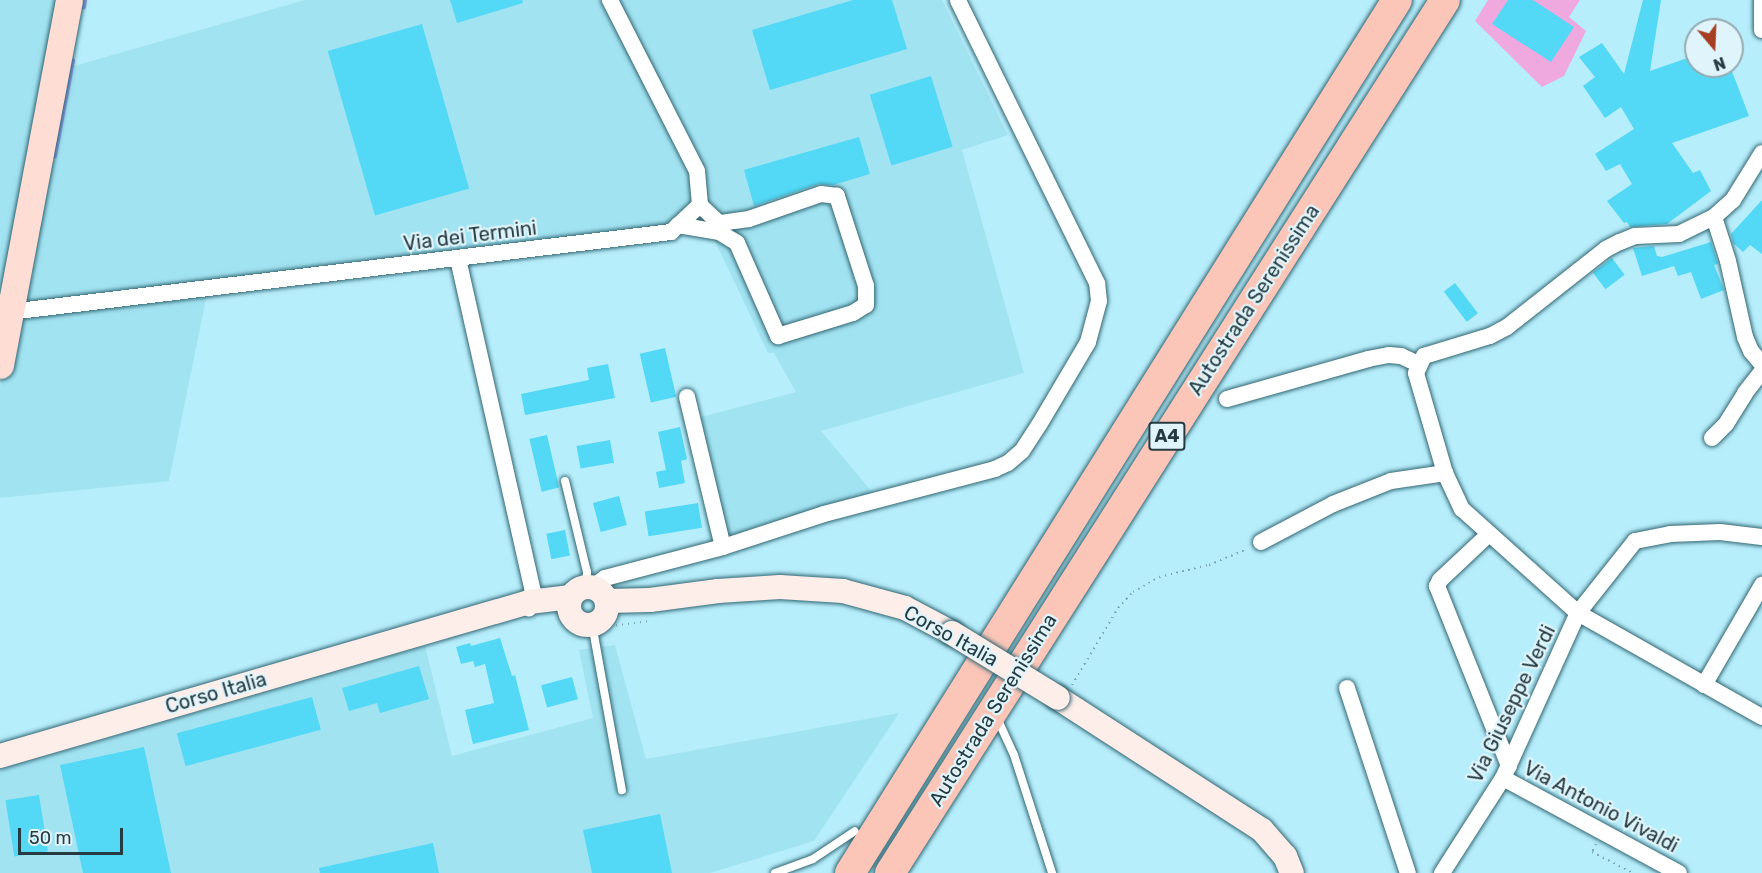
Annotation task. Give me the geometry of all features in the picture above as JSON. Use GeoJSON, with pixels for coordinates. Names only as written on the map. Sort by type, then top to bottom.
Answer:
{"type":"FeatureCollection","features":[{"type":"Feature","properties":{"kind":"highway","name":"Autostrada Serenissima"},"geometry":{"type":"LineString","coordinates":[[850,873],[1397,0]]}},
{"type":"Feature","properties":{"kind":"highway","name":"Autostrada Serenissima"},"geometry":{"type":"LineString","coordinates":[[890,873],[1445,0]]}},
{"type":"Feature","properties":{"kind":"main road"},"geometry":{"type":"LineString","coordinates":[[0,365],[69,0]]}},
{"type":"Feature","properties":{"kind":"street"},"geometry":{"type":"LineString","coordinates":[[610,0],[697,171],[700,205],[719,223],[749,219],[821,194],[837,196],[866,286],[866,305],[853,313],[778,336],[737,243],[719,232],[678,225]]}},
{"type":"Feature","properties":{"kind":"street"},"geometry":{"type":"LineString","coordinates":[[590,606],[605,578],[723,547],[824,514],[1008,463],[1022,451],[1039,425],[1088,342],[1099,301],[1097,283],[958,0]]}},
{"type":"Feature","properties":{"kind":"street"},"geometry":{"type":"LineString","coordinates":[[1762,0],[1762,29]]}},
{"type":"Feature","properties":{"kind":"street"},"geometry":{"type":"LineString","coordinates":[[1760,160],[1733,200],[1714,217],[1679,234],[1635,236],[1606,249],[1507,327],[1491,336],[1436,350],[1424,356],[1418,364],[1416,373],[1418,387],[1444,472],[1462,509],[1578,613],[1762,717]]}},
{"type":"Feature","properties":{"kind":"street","name":"Via dei Termini"},"geometry":{"type":"LineString","coordinates":[[10,312],[671,232],[700,205]]}},
{"type":"Feature","properties":{"kind":"street"},"geometry":{"type":"LineString","coordinates":[[1714,217],[1728,261],[1745,337],[1751,351],[1762,364]]}},
{"type":"Feature","properties":{"kind":"street"},"geometry":{"type":"LineString","coordinates":[[458,259],[533,591],[529,607]]}},
{"type":"Feature","properties":{"kind":"street"},"geometry":{"type":"LineString","coordinates":[[1227,399],[1389,355],[1401,356],[1418,364]]}},
{"type":"Feature","properties":{"kind":"street"},"geometry":{"type":"LineString","coordinates":[[1712,438],[1726,424],[1744,393],[1762,371]]}},
{"type":"Feature","properties":{"kind":"street"},"geometry":{"type":"LineString","coordinates":[[687,397],[723,547]]}},
{"type":"Feature","properties":{"kind":"street"},"geometry":{"type":"LineString","coordinates":[[1261,543],[1333,504],[1391,481],[1444,472]]}},
{"type":"Feature","properties":{"kind":"street","name":"Via Giuseppe Verdi"},"geometry":{"type":"LineString","coordinates":[[1442,873],[1506,772],[1578,613],[1635,541],[1670,534],[1720,531],[1762,537]]}},
{"type":"Feature","properties":{"kind":"street"},"geometry":{"type":"LineString","coordinates":[[1489,534],[1437,586],[1506,772]]}},
{"type":"Feature","properties":{"kind":"street"},"geometry":{"type":"LineString","coordinates":[[1704,685],[1762,585]]}},
{"type":"Feature","properties":{"kind":"street","name":"Corso Italia"},"geometry":{"type":"LineString","coordinates":[[1,757],[429,631],[529,607],[590,606],[650,611],[718,591],[780,587],[843,591],[905,608],[1063,695],[1262,830],[1285,856],[1292,873]]}},
{"type":"Feature","properties":{"kind":"street"},"geometry":{"type":"LineString","coordinates":[[1347,688],[1408,873]]}},
{"type":"Feature","properties":{"kind":"street","name":"Via Antonio Vivaldi"},"geometry":{"type":"LineString","coordinates":[[1506,772],[1662,869],[1679,873]]}},
{"type":"Feature","properties":{"kind":"lane"},"geometry":{"type":"LineString","coordinates":[[565,481],[587,572],[590,606],[622,790]]}},
{"type":"Feature","properties":{"kind":"lane"},"geometry":{"type":"LineString","coordinates":[[993,710],[1014,755],[1052,873]]}},
{"type":"Feature","properties":{"kind":"lane"},"geometry":{"type":"LineString","coordinates":[[776,873],[813,859],[855,831]]}},
{"type":"Feature","properties":{"kind":"path"},"geometry":{"type":"LineString","coordinates":[[1063,695],[1118,608],[1133,592],[1159,577],[1209,565],[1261,543]]}},
{"type":"Feature","properties":{"kind":"path"},"geometry":{"type":"LineString","coordinates":[[590,606],[650,611]]}},
{"type":"Feature","properties":{"kind":"path"},"geometry":{"type":"LineString","coordinates":[[1603,831],[1592,852],[1633,873]]}},
{"type":"Feature","properties":{"kind":"shaded area"},"geometry":{"type":"Polygon","coordinates":[[[0,0],[63,0],[0,334],[0,0]]]}},
{"type":"Feature","properties":{"kind":"shaded area"},"geometry":{"type":"Polygon","coordinates":[[[305,0],[942,0],[1008,135],[962,150],[1024,373],[821,431],[873,493],[726,540],[697,418],[796,392],[774,353],[768,353],[714,239],[669,227],[15,306],[60,70],[305,0]]]}},
{"type":"Feature","properties":{"kind":"shaded area"},"geometry":{"type":"Polygon","coordinates":[[[1488,0],[1580,0],[1569,17],[1586,31],[1564,76],[1542,87],[1475,21],[1488,0]]]}},
{"type":"Feature","properties":{"kind":"shaded area"},"geometry":{"type":"Polygon","coordinates":[[[207,294],[169,481],[0,498],[0,387],[14,315],[207,294]]]}},
{"type":"Feature","properties":{"kind":"shaded area"},"geometry":{"type":"Polygon","coordinates":[[[615,645],[646,759],[899,713],[814,841],[710,873],[0,873],[0,770],[425,646],[452,756],[593,718],[579,650],[615,645]]]}},
{"type":"Feature","properties":{"kind":"building"},"geometry":{"type":"Polygon","coordinates":[[[450,0],[522,0],[523,3],[457,23],[450,0]]]}},
{"type":"Feature","properties":{"kind":"building"},"geometry":{"type":"Polygon","coordinates":[[[853,0],[892,0],[907,49],[770,90],[752,30],[853,0]]]}},
{"type":"Feature","properties":{"kind":"building"},"geometry":{"type":"Polygon","coordinates":[[[1508,0],[1533,0],[1574,27],[1551,62],[1492,24],[1508,0]]]}},
{"type":"Feature","properties":{"kind":"building"},"geometry":{"type":"Polygon","coordinates":[[[1643,0],[1661,0],[1650,71],[1684,59],[1684,78],[1735,78],[1749,116],[1672,143],[1693,173],[1700,170],[1711,191],[1667,224],[1630,227],[1627,222],[1624,223],[1607,201],[1632,184],[1620,164],[1606,171],[1595,154],[1634,129],[1621,107],[1605,118],[1583,86],[1595,77],[1579,57],[1602,43],[1624,74],[1643,0]]]}},
{"type":"Feature","properties":{"kind":"building"},"geometry":{"type":"Polygon","coordinates":[[[422,24],[469,188],[375,215],[328,51],[422,24]]]}},
{"type":"Feature","properties":{"kind":"building"},"geometry":{"type":"Polygon","coordinates":[[[931,76],[953,147],[891,165],[870,95],[931,76]]]}},
{"type":"Feature","properties":{"kind":"building"},"geometry":{"type":"Polygon","coordinates":[[[859,137],[870,174],[833,185],[818,184],[754,206],[744,170],[859,137]]]}},
{"type":"Feature","properties":{"kind":"building"},"geometry":{"type":"Polygon","coordinates":[[[1762,200],[1762,254],[1750,245],[1743,252],[1733,243],[1731,234],[1762,200]]]}},
{"type":"Feature","properties":{"kind":"building"},"geometry":{"type":"Polygon","coordinates":[[[1711,242],[1718,264],[1714,265],[1724,290],[1701,299],[1691,272],[1678,276],[1674,266],[1642,276],[1633,248],[1654,246],[1657,256],[1662,257],[1711,242]]]}},
{"type":"Feature","properties":{"kind":"building"},"geometry":{"type":"Polygon","coordinates":[[[1612,258],[1625,275],[1605,289],[1593,272],[1612,258]]]}},
{"type":"Feature","properties":{"kind":"building"},"geometry":{"type":"Polygon","coordinates":[[[1455,283],[1478,313],[1467,322],[1444,291],[1455,283]]]}},
{"type":"Feature","properties":{"kind":"building"},"geometry":{"type":"Polygon","coordinates":[[[665,348],[676,397],[651,403],[640,354],[665,348]]]}},
{"type":"Feature","properties":{"kind":"building"},"geometry":{"type":"Polygon","coordinates":[[[608,364],[615,398],[525,415],[521,394],[589,380],[587,368],[608,364]]]}},
{"type":"Feature","properties":{"kind":"building"},"geometry":{"type":"Polygon","coordinates":[[[680,427],[687,459],[681,461],[685,483],[659,488],[656,472],[666,470],[658,432],[680,427]]]}},
{"type":"Feature","properties":{"kind":"building"},"geometry":{"type":"Polygon","coordinates":[[[547,435],[559,488],[542,492],[529,439],[547,435]]]}},
{"type":"Feature","properties":{"kind":"building"},"geometry":{"type":"Polygon","coordinates":[[[610,440],[614,463],[581,469],[577,446],[610,440]]]}},
{"type":"Feature","properties":{"kind":"building"},"geometry":{"type":"Polygon","coordinates":[[[619,496],[627,525],[601,532],[593,503],[619,496]]]}},
{"type":"Feature","properties":{"kind":"building"},"geometry":{"type":"Polygon","coordinates":[[[698,503],[702,528],[649,536],[645,511],[698,503]]]}},
{"type":"Feature","properties":{"kind":"building"},"geometry":{"type":"Polygon","coordinates":[[[565,530],[570,556],[551,559],[546,534],[565,530]]]}},
{"type":"Feature","properties":{"kind":"building"},"geometry":{"type":"Polygon","coordinates":[[[500,638],[512,676],[515,675],[529,730],[473,744],[465,710],[494,703],[485,664],[475,667],[473,661],[461,664],[456,647],[470,643],[471,646],[500,638]]]}},
{"type":"Feature","properties":{"kind":"building"},"geometry":{"type":"Polygon","coordinates":[[[419,666],[429,699],[380,713],[377,703],[349,711],[342,688],[419,666]]]}},
{"type":"Feature","properties":{"kind":"building"},"geometry":{"type":"Polygon","coordinates":[[[572,677],[578,699],[547,707],[541,685],[572,677]]]}},
{"type":"Feature","properties":{"kind":"building"},"geometry":{"type":"Polygon","coordinates":[[[312,697],[321,730],[186,766],[177,733],[312,697]]]}},
{"type":"Feature","properties":{"kind":"building"},"geometry":{"type":"Polygon","coordinates":[[[144,747],[171,873],[83,873],[60,765],[144,747]]]}},
{"type":"Feature","properties":{"kind":"building"},"geometry":{"type":"Polygon","coordinates":[[[39,795],[48,851],[14,857],[5,800],[39,795]]]}},
{"type":"Feature","properties":{"kind":"building"},"geometry":{"type":"Polygon","coordinates":[[[660,814],[672,873],[592,873],[583,830],[660,814]]]}},
{"type":"Feature","properties":{"kind":"building"},"geometry":{"type":"Polygon","coordinates":[[[433,843],[439,873],[320,873],[319,868],[433,843]]]}},
{"type":"Feature","properties":{"kind":"waterway"},"geometry":{"type":"LineString","coordinates":[[83,7],[84,0]]}},
{"type":"Feature","properties":{"kind":"waterway"},"geometry":{"type":"LineString","coordinates":[[54,156],[72,61]]}}]}
